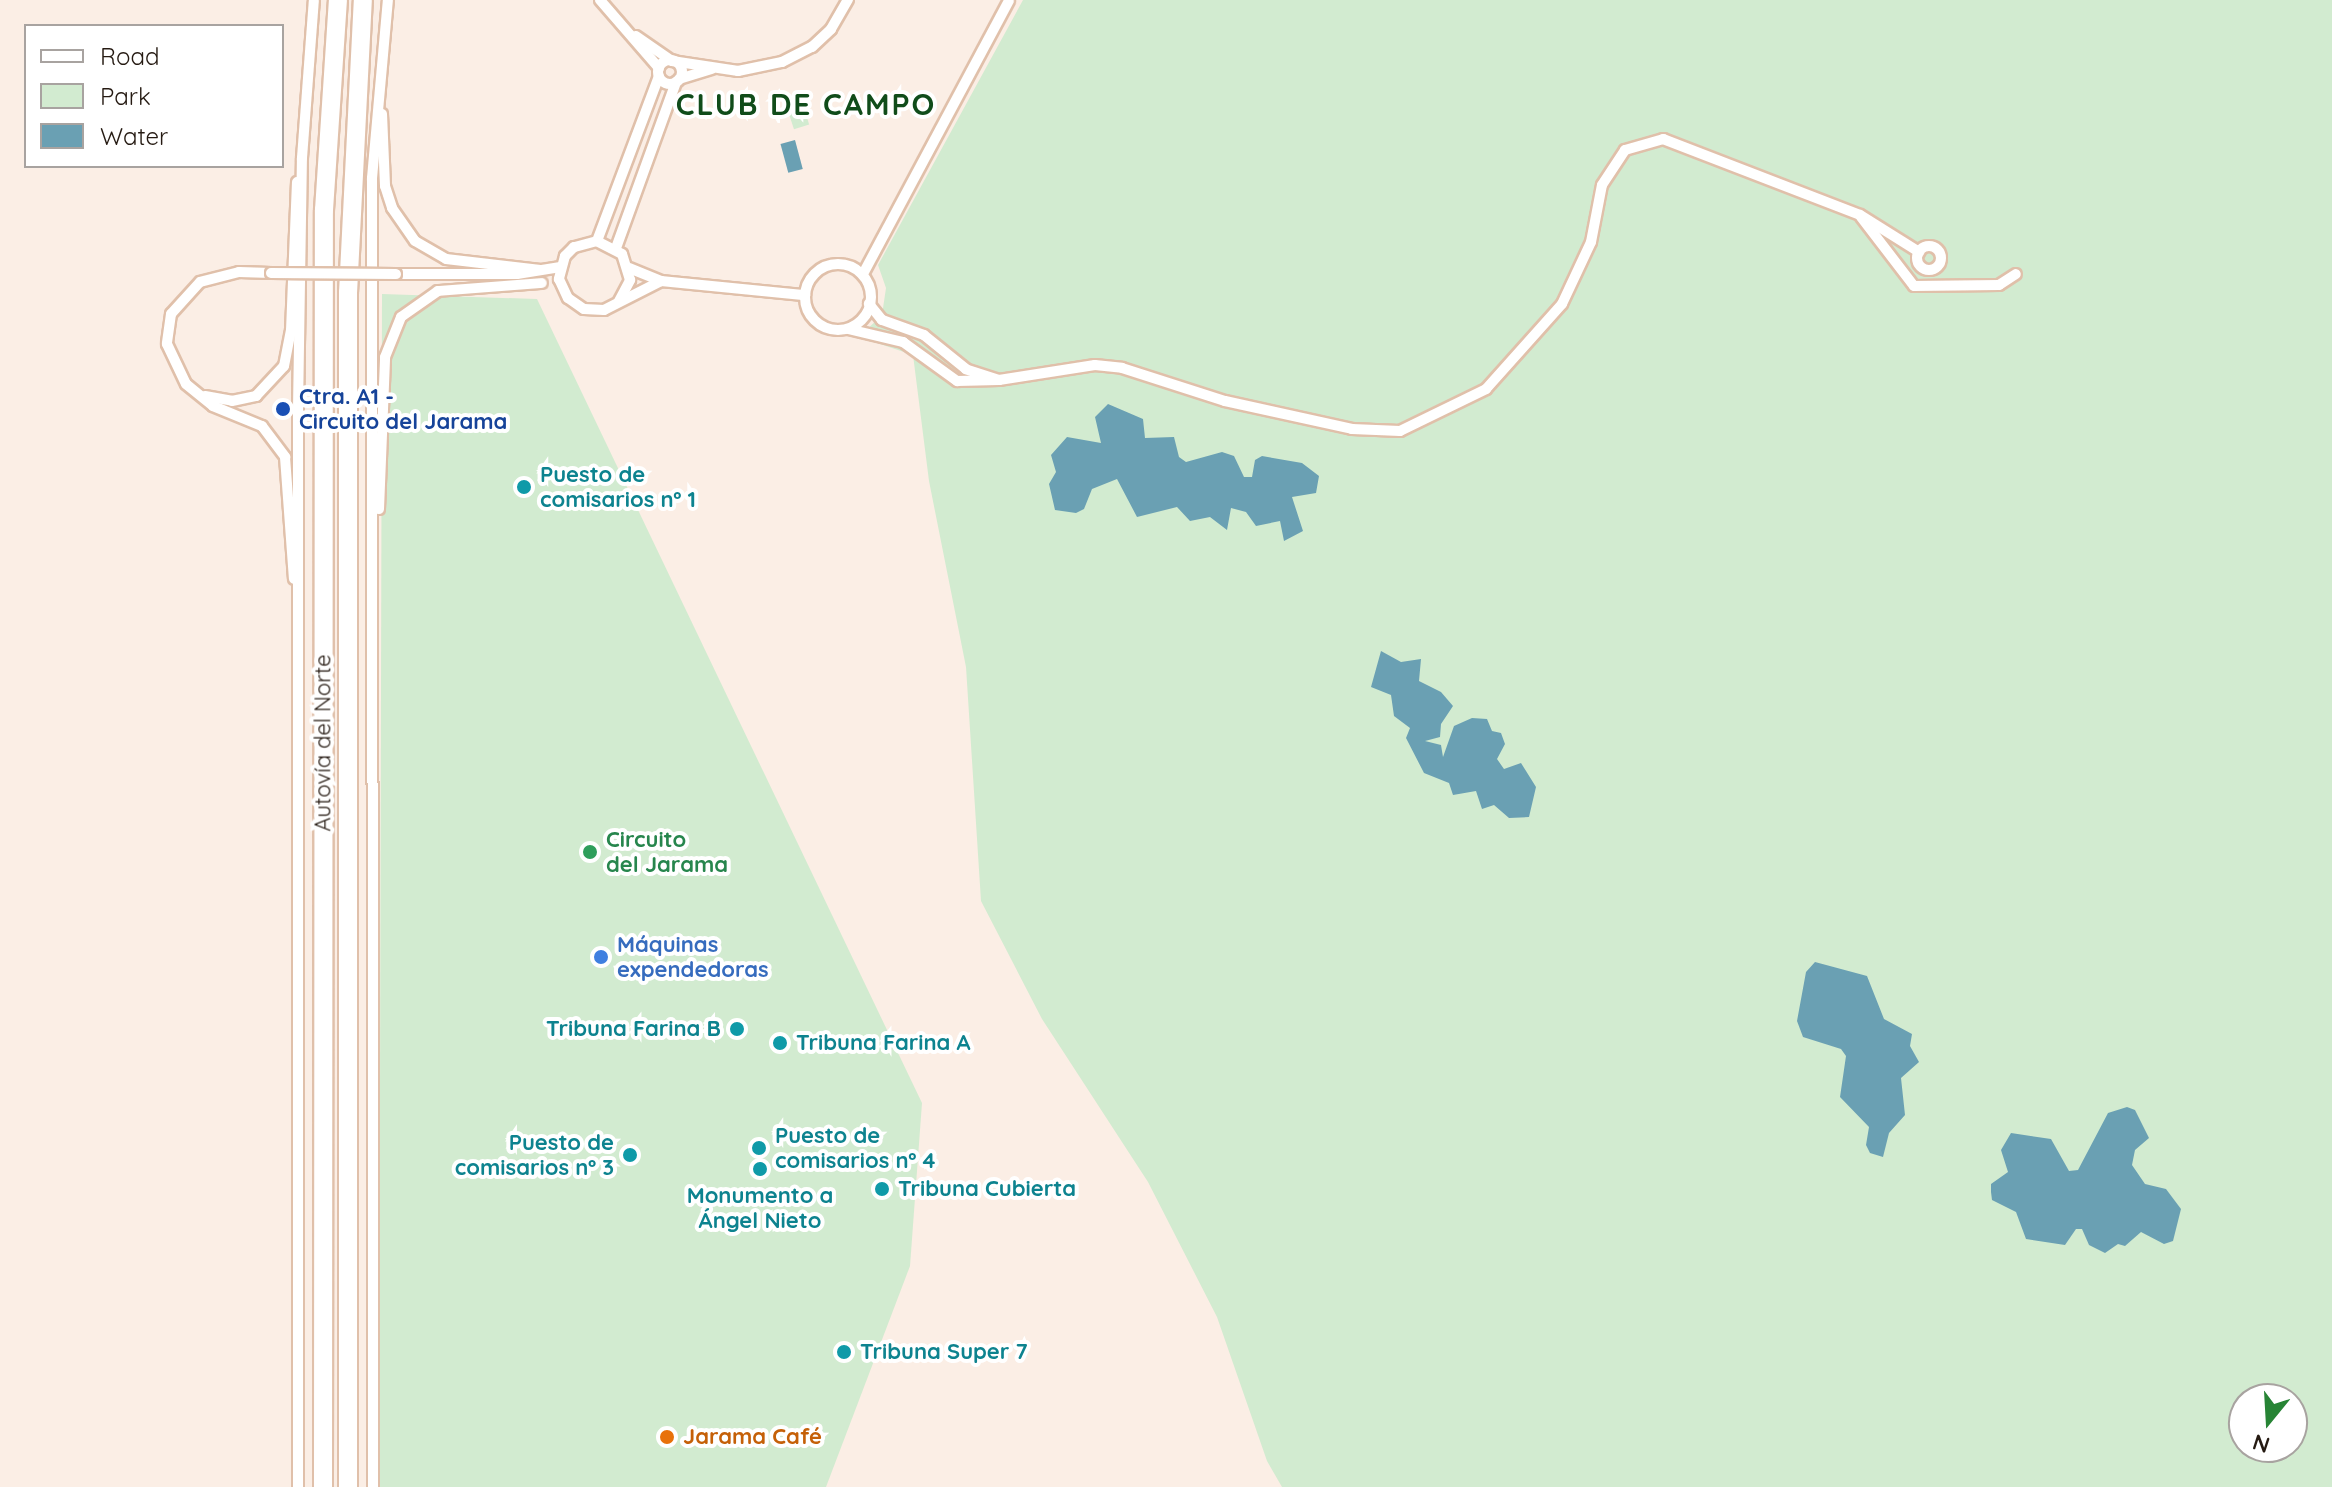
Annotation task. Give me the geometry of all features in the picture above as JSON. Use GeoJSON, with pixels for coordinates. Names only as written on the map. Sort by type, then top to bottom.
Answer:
{"type":"FeatureCollection","features":[{"type":"Feature","properties":{"kind":"highway","name":"Autovía del Norte"},"geometry":{"type":"LineString","coordinates":[[323,1487],[324,210],[338,0]]}},
{"type":"Feature","properties":{"kind":"highway","name":"Autovía del Norte"},"geometry":{"type":"LineString","coordinates":[[348,1487],[348,293],[363,0]]}},
{"type":"Feature","properties":{"kind":"street"},"geometry":{"type":"LineString","coordinates":[[298,1487],[302,158],[314,0]]}},
{"type":"Feature","properties":{"kind":"street"},"geometry":{"type":"LineString","coordinates":[[373,1487],[375,527],[372,178],[388,0]]}},
{"type":"Feature","properties":{"kind":"street"},"geometry":{"type":"LineString","coordinates":[[600,0],[636,36],[681,68],[616,248]]}},
{"type":"Feature","properties":{"kind":"street"},"geometry":{"type":"LineString","coordinates":[[597,241],[659,72],[672,61],[738,71],[782,62],[812,47],[831,29],[848,0]]}},
{"type":"Feature","properties":{"kind":"street"},"geometry":{"type":"LineString","coordinates":[[863,274],[1009,0]]}},
{"type":"Feature","properties":{"kind":"street"},"geometry":{"type":"LineString","coordinates":[[385,25],[385,186],[405,230],[446,259],[540,270]]}},
{"type":"Feature","properties":{"kind":"street"},"geometry":{"type":"LineString","coordinates":[[636,36],[665,83],[713,68]]}},
{"type":"Feature","properties":{"kind":"street"},"geometry":{"type":"LineString","coordinates":[[848,329],[864,318],[872,296],[863,274],[847,264],[826,265],[808,283],[805,295],[819,323],[903,342],[952,377],[966,383],[1095,365],[1122,368],[1225,401],[1352,429],[1400,431],[1486,389],[1562,304],[1591,242],[1602,185],[1625,150],[1663,139],[1860,215],[1919,252]]}},
{"type":"Feature","properties":{"kind":"street"},"geometry":{"type":"LineString","coordinates":[[199,395],[232,401],[256,396],[284,366],[291,331],[294,195],[302,158]]}},
{"type":"Feature","properties":{"kind":"street"},"geometry":{"type":"LineString","coordinates":[[1860,215],[1914,286],[1999,285],[2016,274]]}},
{"type":"Feature","properties":{"kind":"street"},"geometry":{"type":"LineString","coordinates":[[562,290],[560,267],[574,247],[597,241],[616,248],[629,268],[661,281],[805,295]]}},
{"type":"Feature","properties":{"kind":"street"},"geometry":{"type":"LineString","coordinates":[[1919,252],[1930,246],[1942,257],[1927,270],[1923,288]]}},
{"type":"Feature","properties":{"kind":"street"},"geometry":{"type":"LineString","coordinates":[[1919,252],[1919,266],[1927,270]]}},
{"type":"Feature","properties":{"kind":"street"},"geometry":{"type":"LineString","coordinates":[[299,606],[290,552],[285,457],[262,426],[199,395],[176,371],[167,344],[179,300],[200,282],[217,276],[271,273],[517,274],[560,267]]}},
{"type":"Feature","properties":{"kind":"street"},"geometry":{"type":"LineString","coordinates":[[619,301],[629,268]]}},
{"type":"Feature","properties":{"kind":"street"},"geometry":{"type":"LineString","coordinates":[[517,274],[562,290],[584,309],[604,310],[661,281]]}},
{"type":"Feature","properties":{"kind":"street"},"geometry":{"type":"LineString","coordinates":[[375,527],[383,490],[385,357],[401,317],[438,291],[542,283]]}},
{"type":"Feature","properties":{"kind":"street"},"geometry":{"type":"LineString","coordinates":[[869,304],[882,320],[924,335],[966,369]]}},
{"type":"Feature","properties":{"kind":"street"},"geometry":{"type":"LineString","coordinates":[[952,377],[955,369],[966,369],[999,380]]}},
{"type":"Feature","properties":{"kind":"green space"},"geometry":{"type":"Polygon","coordinates":[[[1023,0],[2332,0],[2332,1487],[1282,1487],[1267,1461],[1217,1317],[1148,1182],[1042,1019],[981,901],[966,667],[929,481],[913,355],[859,337],[882,315],[886,288],[878,265],[1023,0]]]}},
{"type":"Feature","properties":{"kind":"green space"},"geometry":{"type":"Polygon","coordinates":[[[799,93],[809,124],[794,129],[784,98],[799,93]]]}},
{"type":"Feature","properties":{"kind":"green space","name":"Circuito del Jarama"},"geometry":{"type":"Polygon","coordinates":[[[382,294],[537,299],[922,1103],[910,1266],[826,1487],[379,1487],[382,294]]]}},
{"type":"Feature","properties":{"kind":"water"},"geometry":{"type":"Polygon","coordinates":[[[795,140],[803,169],[788,173],[781,144],[795,140]]]}},
{"type":"Feature","properties":{"kind":"water"},"geometry":{"type":"Polygon","coordinates":[[[1108,404],[1143,419],[1145,438],[1174,437],[1179,457],[1186,462],[1222,452],[1234,456],[1244,477],[1252,477],[1255,460],[1262,456],[1302,463],[1319,476],[1316,493],[1292,497],[1303,531],[1284,541],[1280,521],[1256,526],[1246,512],[1231,508],[1227,530],[1210,517],[1190,521],[1177,507],[1137,517],[1117,479],[1092,489],[1084,509],[1076,513],[1055,510],[1049,484],[1056,472],[1051,455],[1067,437],[1101,443],[1095,417],[1108,404]]]}},
{"type":"Feature","properties":{"kind":"water"},"geometry":{"type":"Polygon","coordinates":[[[1381,651],[1401,662],[1421,659],[1419,681],[1441,692],[1453,706],[1441,724],[1440,737],[1425,741],[1441,745],[1443,757],[1454,726],[1472,718],[1487,719],[1492,731],[1501,733],[1505,744],[1497,759],[1504,769],[1521,763],[1536,787],[1529,817],[1509,818],[1494,805],[1482,809],[1476,791],[1453,795],[1449,783],[1424,773],[1406,738],[1410,728],[1394,716],[1391,695],[1371,687],[1381,651]]]}},
{"type":"Feature","properties":{"kind":"water"},"geometry":{"type":"Polygon","coordinates":[[[1815,962],[1867,976],[1884,1019],[1912,1034],[1910,1046],[1919,1062],[1901,1078],[1905,1115],[1889,1133],[1883,1157],[1870,1153],[1866,1145],[1869,1127],[1840,1097],[1846,1056],[1841,1049],[1803,1037],[1797,1021],[1806,972],[1815,962]]]}},
{"type":"Feature","properties":{"kind":"water"},"geometry":{"type":"Polygon","coordinates":[[[2127,1107],[2135,1110],[2149,1138],[2135,1150],[2132,1165],[2145,1184],[2166,1189],[2181,1209],[2173,1241],[2164,1244],[2141,1232],[2125,1246],[2118,1244],[2105,1253],[2089,1245],[2082,1229],[2076,1229],[2065,1245],[2026,1239],[2016,1212],[1992,1200],[1991,1184],[2008,1172],[2001,1150],[2011,1133],[2051,1139],[2069,1171],[2078,1170],[2108,1113],[2127,1107]]]}},
{"type":"Feature","properties":{"kind":"place","name":"Ctra. A1 - Circuito del Jarama"},"geometry":{"type":"Point","coordinates":[283,409]}},
{"type":"Feature","properties":{"kind":"place","name":"Puesto de comisarios nº 1"},"geometry":{"type":"Point","coordinates":[524,487]}},
{"type":"Feature","properties":{"kind":"place","name":"Circuito del Jarama"},"geometry":{"type":"Point","coordinates":[590,852]}},
{"type":"Feature","properties":{"kind":"place","name":"Máquinas expendedoras"},"geometry":{"type":"Point","coordinates":[601,957]}},
{"type":"Feature","properties":{"kind":"place","name":"Tribuna Farina B"},"geometry":{"type":"Point","coordinates":[737,1029]}},
{"type":"Feature","properties":{"kind":"place","name":"Tribuna Farina A"},"geometry":{"type":"Point","coordinates":[780,1043]}},
{"type":"Feature","properties":{"kind":"place","name":"Puesto de comisarios nº 4"},"geometry":{"type":"Point","coordinates":[759,1148]}},
{"type":"Feature","properties":{"kind":"place","name":"Puesto de comisarios nº 3"},"geometry":{"type":"Point","coordinates":[630,1155]}},
{"type":"Feature","properties":{"kind":"place","name":"Monumento a Ángel Nieto"},"geometry":{"type":"Point","coordinates":[760,1169]}},
{"type":"Feature","properties":{"kind":"place","name":"Tribuna Cubierta"},"geometry":{"type":"Point","coordinates":[882,1189]}},
{"type":"Feature","properties":{"kind":"place","name":"Tribuna Super 7"},"geometry":{"type":"Point","coordinates":[844,1352]}},
{"type":"Feature","properties":{"kind":"place","name":"Jarama Café"},"geometry":{"type":"Point","coordinates":[667,1437]}},
{"type":"Feature","properties":{"kind":"district","name":"CLUB DE CAMPO"},"geometry":{"type":"Point","coordinates":[806,104]}}]}
